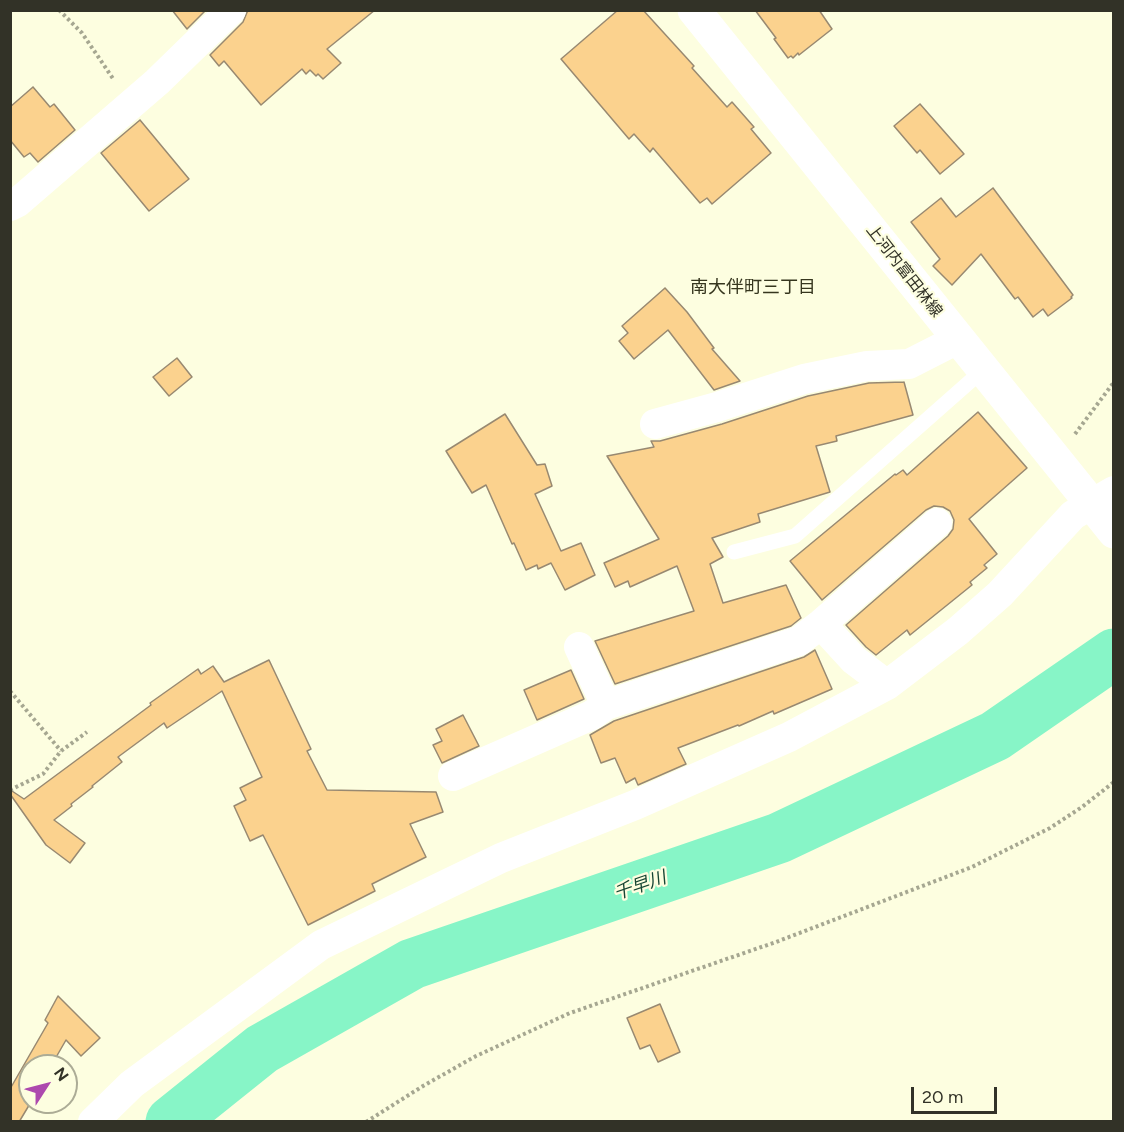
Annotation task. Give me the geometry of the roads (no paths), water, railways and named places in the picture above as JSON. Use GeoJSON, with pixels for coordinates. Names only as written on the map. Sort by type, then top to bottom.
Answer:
{"type":"FeatureCollection","features":[{"type":"Feature","properties":{"kind":"main road","name":"上河内富田林線"},"geometry":{"type":"LineString","coordinates":[[694,10],[1052,455],[1105,511]]}},
{"type":"Feature","properties":{"kind":"street"},"geometry":{"type":"LineString","coordinates":[[10,206],[18,202],[131,105],[231,10]]}},
{"type":"Feature","properties":{"kind":"street"},"geometry":{"type":"LineString","coordinates":[[655,424],[804,379],[867,366],[909,364],[958,339]]}},
{"type":"Feature","properties":{"kind":"street"},"geometry":{"type":"LineString","coordinates":[[93,1122],[132,1084],[321,945],[501,858],[634,805],[789,737],[887,685],[958,631],[1000,594],[1073,515],[1105,511]]}},
{"type":"Feature","properties":{"kind":"street"},"geometry":{"type":"LineString","coordinates":[[453,776],[592,715],[606,705],[799,641],[937,523]]}},
{"type":"Feature","properties":{"kind":"street"},"geometry":{"type":"LineString","coordinates":[[821,624],[854,660],[887,685]]}},
{"type":"Feature","properties":{"kind":"street"},"geometry":{"type":"LineString","coordinates":[[579,647],[606,705]]}},
{"type":"Feature","properties":{"kind":"lane"},"geometry":{"type":"LineString","coordinates":[[734,552],[795,536],[983,370]]}},
{"type":"Feature","properties":{"kind":"waterway","name":"千早川"},"geometry":{"type":"LineString","coordinates":[[171,1122],[262,1049],[412,964],[779,838],[995,736],[1114,654]]}},
{"type":"Feature","properties":{"kind":"district","name":"南大伴町三丁目"},"geometry":{"type":"Point","coordinates":[753,288]}}]}
